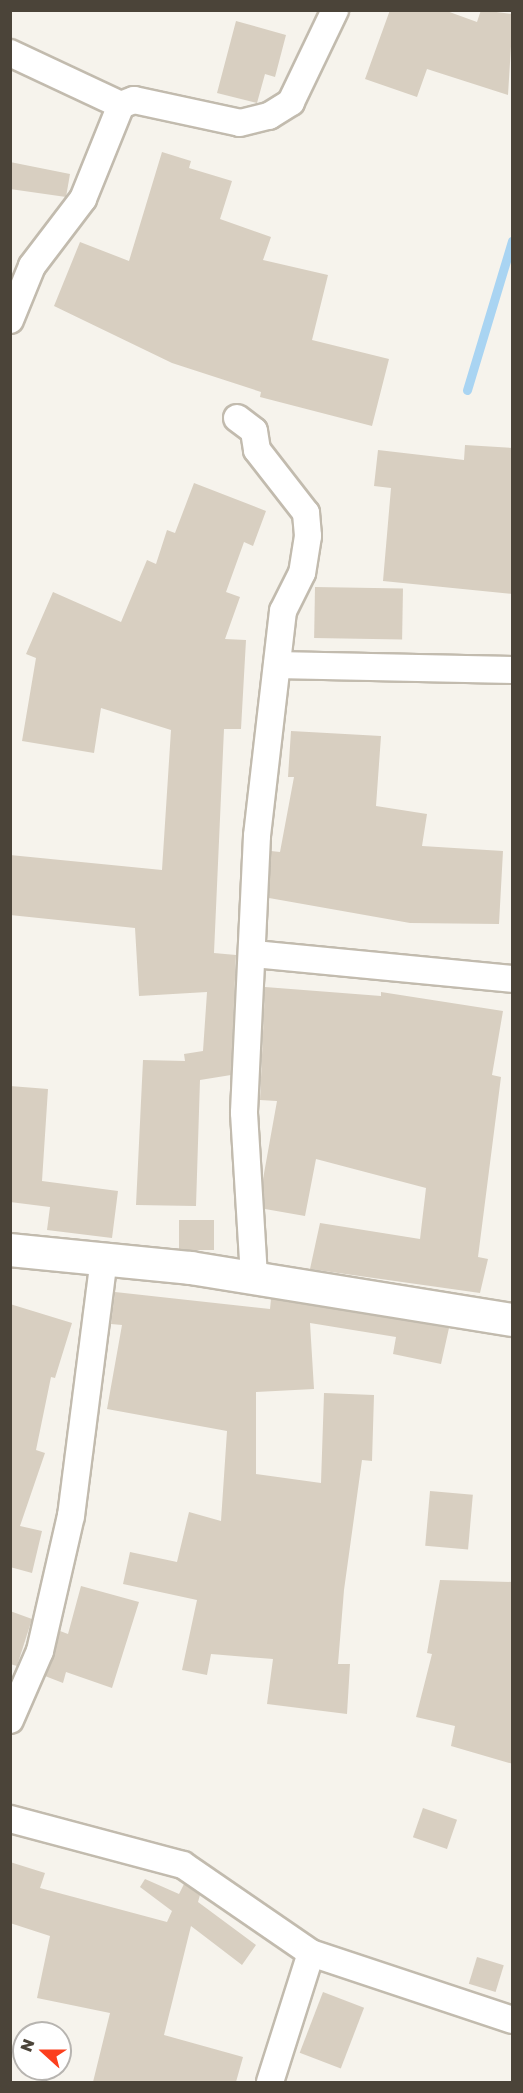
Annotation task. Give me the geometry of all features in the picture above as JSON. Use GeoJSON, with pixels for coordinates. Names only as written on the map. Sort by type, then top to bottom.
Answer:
{"type":"FeatureCollection","features":[{"type":"Feature","properties":{"kind":"street"},"geometry":{"type":"LineString","coordinates":[[10,320],[32,266],[83,199],[122,105],[134,100],[240,123],[269,116],[291,102],[335,10]]}},
{"type":"Feature","properties":{"kind":"street"},"geometry":{"type":"LineString","coordinates":[[10,53],[122,105]]}},
{"type":"Feature","properties":{"kind":"street"},"geometry":{"type":"LineString","coordinates":[[237,418],[254,431],[257,450],[306,513],[302,573],[283,611],[257,836],[254,954],[244,1113],[254,1278]]}},
{"type":"Feature","properties":{"kind":"street"},"geometry":{"type":"LineString","coordinates":[[277,664],[513,670]]}},
{"type":"Feature","properties":{"kind":"street"},"geometry":{"type":"LineString","coordinates":[[254,954],[513,979]]}},
{"type":"Feature","properties":{"kind":"street"},"geometry":{"type":"LineString","coordinates":[[10,1250],[104,1258],[254,1278],[513,1320]]}},
{"type":"Feature","properties":{"kind":"street"},"geometry":{"type":"LineString","coordinates":[[10,1720],[40,1651],[71,1516],[104,1258]]}},
{"type":"Feature","properties":{"kind":"street"},"geometry":{"type":"LineString","coordinates":[[10,1819],[183,1865],[311,1953],[513,2020]]}},
{"type":"Feature","properties":{"kind":"street"},"geometry":{"type":"LineString","coordinates":[[270,2082],[311,1953]]}},
{"type":"Feature","properties":{"kind":"building"},"geometry":{"type":"Polygon","coordinates":[[[390,10],[444,10],[477,22],[481,10],[513,14],[508,95],[427,69],[417,97],[365,79],[390,10]]]}},
{"type":"Feature","properties":{"kind":"building"},"geometry":{"type":"Polygon","coordinates":[[[236,21],[286,35],[275,77],[265,74],[257,103],[217,93],[236,21]]]}},
{"type":"Feature","properties":{"kind":"building"},"geometry":{"type":"Polygon","coordinates":[[[162,152],[191,161],[189,168],[232,181],[220,219],[271,237],[263,260],[328,275],[312,340],[389,359],[372,426],[260,397],[261,392],[172,363],[54,306],[80,242],[129,261],[162,152]]]}},
{"type":"Feature","properties":{"kind":"building"},"geometry":{"type":"Polygon","coordinates":[[[10,162],[70,174],[66,197],[10,189],[10,162]]]}},
{"type":"Feature","properties":{"kind":"building"},"geometry":{"type":"Polygon","coordinates":[[[465,445],[513,448],[513,594],[383,581],[391,488],[374,486],[378,450],[464,460],[465,445]]]}},
{"type":"Feature","properties":{"kind":"building"},"geometry":{"type":"Polygon","coordinates":[[[194,483],[266,511],[253,546],[244,542],[226,592],[240,597],[225,639],[246,640],[241,729],[224,729],[214,953],[236,955],[231,1075],[200,1080],[196,1206],[136,1205],[143,1060],[185,1061],[184,1054],[203,1051],[207,992],[139,996],[135,928],[10,915],[10,855],[162,870],[171,730],[101,708],[94,753],[22,741],[36,658],[26,654],[53,592],[121,622],[147,560],[156,564],[167,530],[175,533],[194,483]]]}},
{"type":"Feature","properties":{"kind":"building"},"geometry":{"type":"Polygon","coordinates":[[[315,587],[403,589],[402,640],[314,638],[315,587]]]}},
{"type":"Feature","properties":{"kind":"building"},"geometry":{"type":"Polygon","coordinates":[[[291,731],[381,736],[376,806],[427,814],[422,846],[503,851],[499,924],[410,923],[269,898],[271,851],[280,852],[294,777],[288,777],[291,731]]]}},
{"type":"Feature","properties":{"kind":"building"},"geometry":{"type":"Polygon","coordinates":[[[265,987],[381,996],[381,992],[503,1011],[492,1075],[501,1077],[478,1257],[488,1259],[480,1293],[310,1269],[320,1223],[420,1239],[426,1188],[316,1159],[305,1216],[265,1209],[263,1179],[277,1101],[260,1100],[265,987]]]}},
{"type":"Feature","properties":{"kind":"building"},"geometry":{"type":"Polygon","coordinates":[[[10,1086],[48,1089],[42,1181],[118,1191],[112,1238],[47,1230],[50,1207],[10,1202],[10,1086]]]}},
{"type":"Feature","properties":{"kind":"building"},"geometry":{"type":"Polygon","coordinates":[[[179,1220],[214,1220],[214,1250],[179,1250],[179,1220]]]}},
{"type":"Feature","properties":{"kind":"building"},"geometry":{"type":"Polygon","coordinates":[[[115,1292],[270,1309],[271,1299],[449,1328],[441,1364],[393,1354],[396,1337],[310,1323],[314,1389],[256,1392],[256,1474],[321,1483],[324,1393],[374,1395],[372,1461],[362,1460],[344,1590],[338,1664],[350,1664],[347,1714],[267,1704],[273,1659],[211,1654],[207,1675],[182,1670],[197,1600],[123,1584],[130,1552],[177,1562],[189,1512],[221,1521],[227,1431],[107,1409],[122,1325],[111,1324],[115,1292]]]}},
{"type":"Feature","properties":{"kind":"building"},"geometry":{"type":"Polygon","coordinates":[[[10,1304],[72,1323],[55,1378],[51,1377],[36,1450],[45,1453],[20,1526],[42,1531],[32,1573],[10,1567],[10,1304]]]}},
{"type":"Feature","properties":{"kind":"building"},"geometry":{"type":"Polygon","coordinates":[[[430,1491],[473,1495],[468,1550],[425,1546],[430,1491]]]}},
{"type":"Feature","properties":{"kind":"building"},"geometry":{"type":"Polygon","coordinates":[[[440,1580],[513,1582],[513,1764],[451,1746],[455,1726],[416,1717],[432,1654],[427,1653],[440,1580]]]}},
{"type":"Feature","properties":{"kind":"building"},"geometry":{"type":"Polygon","coordinates":[[[81,1586],[139,1602],[112,1688],[66,1672],[63,1683],[45,1676],[60,1631],[68,1634],[81,1586]]]}},
{"type":"Feature","properties":{"kind":"building"},"geometry":{"type":"Polygon","coordinates":[[[10,1611],[32,1619],[17,1666],[10,1664],[10,1611]]]}},
{"type":"Feature","properties":{"kind":"building"},"geometry":{"type":"Polygon","coordinates":[[[423,1808],[457,1820],[447,1849],[413,1837],[423,1808]]]}},
{"type":"Feature","properties":{"kind":"building"},"geometry":{"type":"Polygon","coordinates":[[[10,1862],[45,1873],[40,1888],[167,1922],[172,1911],[140,1887],[145,1879],[179,1894],[184,1884],[200,1895],[198,1902],[256,1945],[242,1965],[191,1926],[164,2035],[243,2057],[236,2082],[93,2082],[110,2013],[37,1998],[50,1936],[10,1923],[10,1862]]]}},
{"type":"Feature","properties":{"kind":"building"},"geometry":{"type":"Polygon","coordinates":[[[477,1957],[504,1965],[496,1992],[469,1984],[477,1957]]]}},
{"type":"Feature","properties":{"kind":"building"},"geometry":{"type":"Polygon","coordinates":[[[323,1992],[364,2008],[341,2068],[300,2053],[323,1992]]]}},
{"type":"Feature","properties":{"kind":"waterway"},"geometry":{"type":"LineString","coordinates":[[467,390],[512,241]]}}]}
